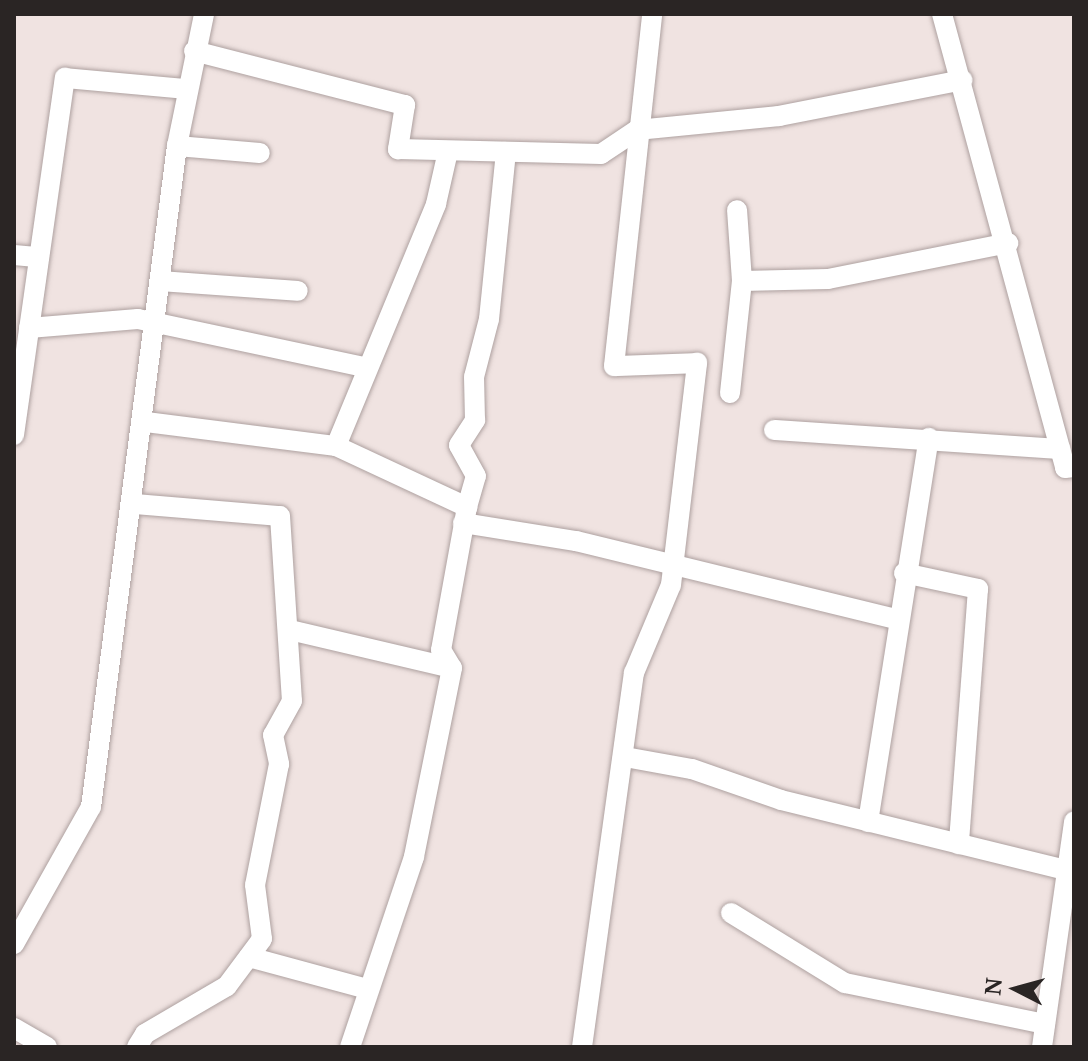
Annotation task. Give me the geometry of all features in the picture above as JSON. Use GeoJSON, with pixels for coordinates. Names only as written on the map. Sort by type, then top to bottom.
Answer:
{"type":"FeatureCollection","features":[{"type":"Feature","properties":{"kind":"street"},"geometry":{"type":"LineString","coordinates":[[14,944],[91,807],[136,504],[159,326],[160,281],[177,146],[186,89],[204,14]]}},
{"type":"Feature","properties":{"kind":"street"},"geometry":{"type":"LineString","coordinates":[[582,1047],[625,757],[634,673],[657,631],[672,567],[697,363],[614,366],[637,130],[652,14]]}},
{"type":"Feature","properties":{"kind":"street"},"geometry":{"type":"LineString","coordinates":[[942,14],[1008,243],[1065,468],[1074,467]]}},
{"type":"Feature","properties":{"kind":"street"},"geometry":{"type":"LineString","coordinates":[[194,51],[405,105],[398,149],[448,151],[601,154],[637,130],[779,116],[962,80]]}},
{"type":"Feature","properties":{"kind":"street"},"geometry":{"type":"LineString","coordinates":[[15,426],[65,78],[186,89]]}},
{"type":"Feature","properties":{"kind":"street"},"geometry":{"type":"LineString","coordinates":[[177,146],[260,153]]}},
{"type":"Feature","properties":{"kind":"street"},"geometry":{"type":"LineString","coordinates":[[336,446],[364,367],[436,204],[448,151]]}},
{"type":"Feature","properties":{"kind":"street"},"geometry":{"type":"LineString","coordinates":[[350,1047],[414,857],[452,668],[441,650],[465,515],[476,476],[459,445],[475,420],[474,377],[489,319],[506,152]]}},
{"type":"Feature","properties":{"kind":"street"},"geometry":{"type":"LineString","coordinates":[[730,393],[742,281],[737,210]]}},
{"type":"Feature","properties":{"kind":"street"},"geometry":{"type":"LineString","coordinates":[[742,281],[828,279],[1008,243]]}},
{"type":"Feature","properties":{"kind":"street"},"geometry":{"type":"LineString","coordinates":[[14,255],[39,257]]}},
{"type":"Feature","properties":{"kind":"street"},"geometry":{"type":"LineString","coordinates":[[160,281],[298,291]]}},
{"type":"Feature","properties":{"kind":"street"},"geometry":{"type":"LineString","coordinates":[[29,328],[138,319],[159,326],[364,367]]}},
{"type":"Feature","properties":{"kind":"street"},"geometry":{"type":"LineString","coordinates":[[146,422],[336,446],[465,515],[896,619]]}},
{"type":"Feature","properties":{"kind":"street"},"geometry":{"type":"LineString","coordinates":[[774,430],[1060,449]]}},
{"type":"Feature","properties":{"kind":"street"},"geometry":{"type":"LineString","coordinates":[[868,822],[896,619],[929,438]]}},
{"type":"Feature","properties":{"kind":"street"},"geometry":{"type":"LineString","coordinates":[[136,504],[280,516],[290,630],[292,701],[273,735],[279,764],[255,885],[262,939],[227,986],[145,1034],[137,1047]]}},
{"type":"Feature","properties":{"kind":"street"},"geometry":{"type":"LineString","coordinates":[[904,573],[978,589],[959,844]]}},
{"type":"Feature","properties":{"kind":"street"},"geometry":{"type":"LineString","coordinates":[[290,630],[452,668]]}},
{"type":"Feature","properties":{"kind":"street"},"geometry":{"type":"LineString","coordinates":[[625,757],[692,769],[868,822],[1070,872]]}},
{"type":"Feature","properties":{"kind":"street"},"geometry":{"type":"LineString","coordinates":[[1042,1047],[1070,872],[1074,821]]}},
{"type":"Feature","properties":{"kind":"street"},"geometry":{"type":"LineString","coordinates":[[731,913],[845,983],[1045,1024]]}},
{"type":"Feature","properties":{"kind":"street"},"geometry":{"type":"LineString","coordinates":[[249,957],[368,989]]}},
{"type":"Feature","properties":{"kind":"street"},"geometry":{"type":"LineString","coordinates":[[14,1028],[47,1047]]}}]}
